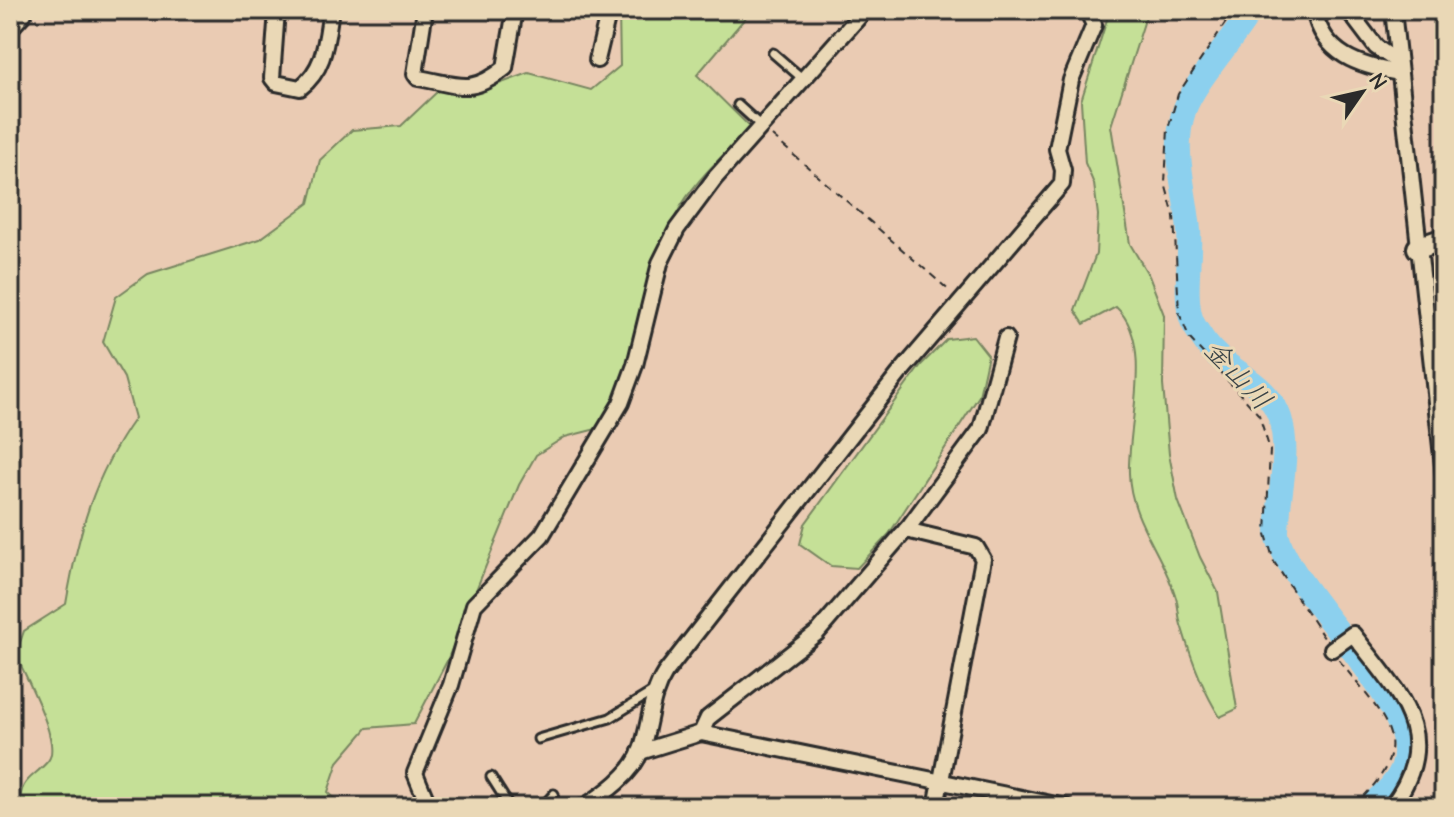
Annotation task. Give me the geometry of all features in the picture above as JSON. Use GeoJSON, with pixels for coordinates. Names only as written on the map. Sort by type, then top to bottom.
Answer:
{"type":"FeatureCollection","features":[{"type":"Feature","properties":{"kind":"highway"},"geometry":{"type":"LineString","coordinates":[[10,20],[19,10]]}},
{"type":"Feature","properties":{"kind":"street"},"geometry":{"type":"LineString","coordinates":[[277,10],[272,78],[276,83],[300,88],[313,78],[323,59],[331,10]]}},
{"type":"Feature","properties":{"kind":"street"},"geometry":{"type":"LineString","coordinates":[[425,10],[415,74],[418,78],[473,87],[484,84],[505,68],[515,10]]}},
{"type":"Feature","properties":{"kind":"street"},"geometry":{"type":"LineString","coordinates":[[597,60],[609,10]]}},
{"type":"Feature","properties":{"kind":"street"},"geometry":{"type":"LineString","coordinates":[[429,807],[415,773],[451,685],[459,648],[474,605],[542,535],[588,462],[629,385],[660,263],[669,243],[693,204],[865,10]]}},
{"type":"Feature","properties":{"kind":"street"},"geometry":{"type":"LineString","coordinates":[[584,807],[607,792],[640,752],[654,691],[899,374],[1062,184],[1063,170],[1057,149],[1071,80],[1094,25],[1087,10]]}},
{"type":"Feature","properties":{"kind":"street"},"geometry":{"type":"LineString","coordinates":[[1314,10],[1324,39],[1334,50],[1353,62],[1399,68]]}},
{"type":"Feature","properties":{"kind":"street"},"geometry":{"type":"LineString","coordinates":[[1348,10],[1376,47],[1399,68]]}},
{"type":"Feature","properties":{"kind":"street"},"geometry":{"type":"LineString","coordinates":[[1393,10],[1444,475]]}},
{"type":"Feature","properties":{"kind":"street"},"geometry":{"type":"LineString","coordinates":[[1418,248],[1444,239]]}},
{"type":"Feature","properties":{"kind":"street"},"geometry":{"type":"LineString","coordinates":[[701,733],[708,718],[817,633],[906,530],[981,429],[1006,338]]}},
{"type":"Feature","properties":{"kind":"street"},"geometry":{"type":"LineString","coordinates":[[906,530],[976,547],[983,559],[936,807]]}},
{"type":"Feature","properties":{"kind":"street"},"geometry":{"type":"LineString","coordinates":[[1332,649],[1353,634],[1408,709],[1416,726],[1412,768],[1391,807]]}},
{"type":"Feature","properties":{"kind":"street"},"geometry":{"type":"LineString","coordinates":[[640,752],[701,733],[1066,807]]}},
{"type":"Feature","properties":{"kind":"lane"},"geometry":{"type":"LineString","coordinates":[[773,53],[803,79]]}},
{"type":"Feature","properties":{"kind":"lane"},"geometry":{"type":"LineString","coordinates":[[738,105],[761,126]]}},
{"type":"Feature","properties":{"kind":"lane"},"geometry":{"type":"LineString","coordinates":[[538,739],[610,718],[654,691]]}},
{"type":"Feature","properties":{"kind":"lane"},"geometry":{"type":"LineString","coordinates":[[491,777],[510,807]]}},
{"type":"Feature","properties":{"kind":"lane"},"geometry":{"type":"LineString","coordinates":[[542,807],[554,794]]}},
{"type":"Feature","properties":{"kind":"path"},"geometry":{"type":"LineString","coordinates":[[1234,10],[1178,94],[1168,129],[1165,183],[1174,216],[1179,313],[1190,339],[1259,415],[1270,450],[1266,534],[1274,562],[1385,721],[1394,748],[1389,766],[1377,784],[1353,807]]}},
{"type":"Feature","properties":{"kind":"path"},"geometry":{"type":"LineString","coordinates":[[761,126],[961,300]]}},
{"type":"Feature","properties":{"kind":"green space"},"geometry":{"type":"Polygon","coordinates":[[[619,10],[752,10],[697,75],[751,128],[696,185],[668,231],[648,285],[612,425],[565,437],[536,455],[519,485],[447,661],[414,724],[367,728],[338,762],[328,792],[343,807],[19,807],[22,789],[48,761],[51,752],[47,725],[16,654],[24,631],[66,604],[89,507],[108,462],[135,418],[124,378],[103,342],[116,297],[148,274],[260,239],[309,203],[320,160],[352,130],[401,126],[438,91],[474,93],[529,73],[591,90],[620,66],[619,10]]]}},
{"type":"Feature","properties":{"kind":"green space"},"geometry":{"type":"Polygon","coordinates":[[[1110,10],[1148,10],[1111,126],[1130,244],[1149,276],[1164,315],[1163,385],[1169,454],[1178,500],[1200,557],[1218,592],[1237,709],[1220,717],[1198,674],[1171,582],[1141,522],[1131,490],[1129,454],[1137,363],[1128,323],[1116,307],[1084,324],[1075,310],[1096,254],[1098,215],[1094,184],[1085,163],[1081,101],[1110,10]]]}},
{"type":"Feature","properties":{"kind":"green space"},"geometry":{"type":"Polygon","coordinates":[[[973,336],[988,355],[979,396],[889,534],[857,568],[831,566],[800,544],[805,524],[921,365],[947,339],[973,336]]]}},
{"type":"Feature","properties":{"kind":"waterway","name":"金山川"},"geometry":{"type":"LineString","coordinates":[[1251,10],[1196,87],[1180,126],[1179,156],[1189,231],[1189,312],[1214,352],[1257,386],[1274,405],[1283,429],[1284,452],[1278,538],[1308,592],[1377,684],[1395,714],[1404,742],[1403,766],[1393,784],[1368,807]]}}]}
